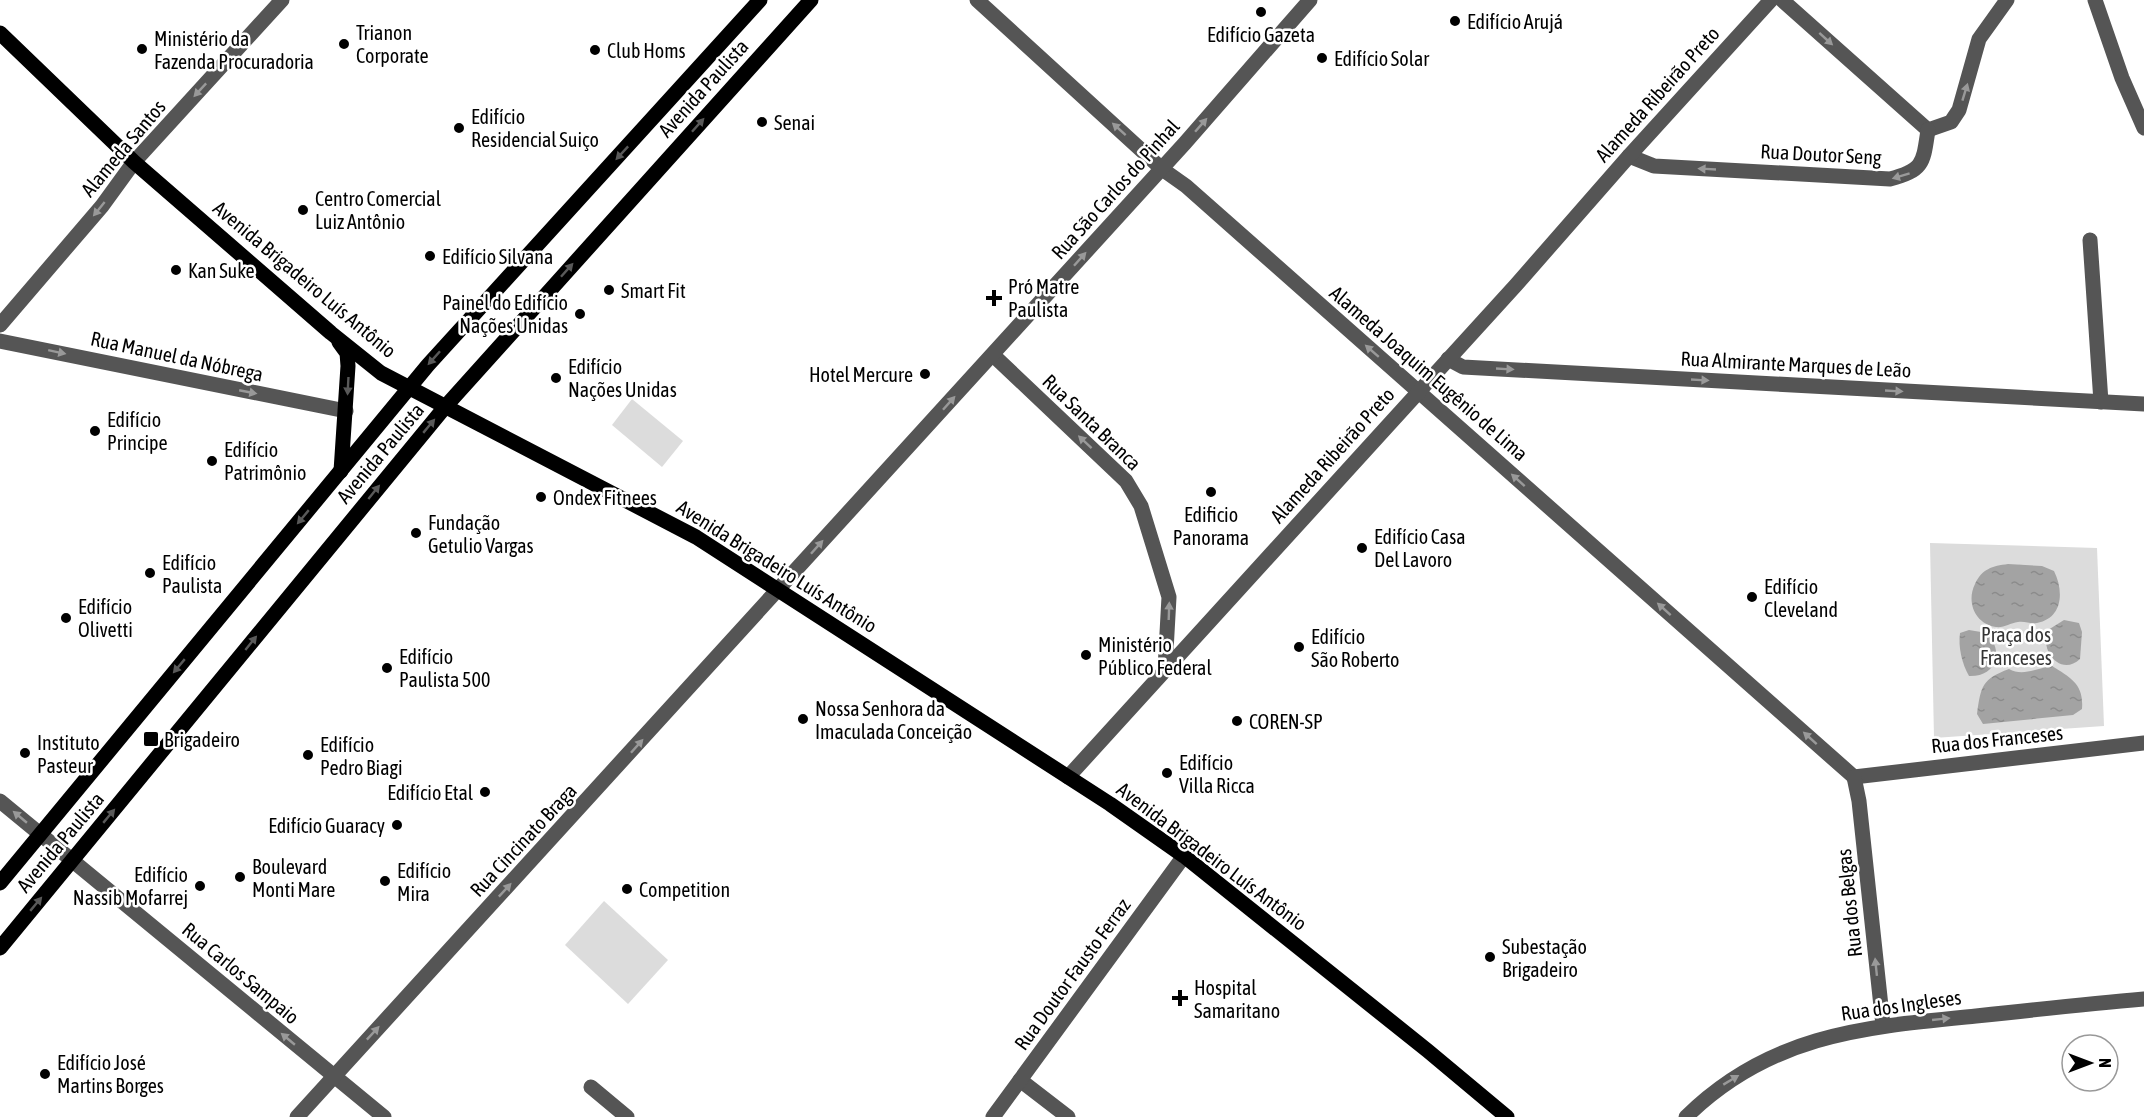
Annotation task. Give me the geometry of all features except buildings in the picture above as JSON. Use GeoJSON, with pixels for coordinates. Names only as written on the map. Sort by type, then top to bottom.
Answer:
{"type":"FeatureCollection","features":[{"type":"Feature","properties":{"kind":"main road","name":"Avenida Paulista"},"geometry":{"type":"LineString","coordinates":[[0,883],[341,472],[408,387],[760,0]]}},
{"type":"Feature","properties":{"kind":"main road","name":"Avenida Paulista"},"geometry":{"type":"LineString","coordinates":[[0,948],[445,407],[811,0]]}},
{"type":"Feature","properties":{"kind":"main road","name":"Avenida Brigadeiro Luís Antônio"},"geometry":{"type":"LineString","coordinates":[[0,33],[134,162],[331,333],[381,373],[696,537],[1068,777],[1184,856],[1428,1051],[1506,1117]]}},
{"type":"Feature","properties":{"kind":"main road"},"geometry":{"type":"LineString","coordinates":[[331,333],[347,354],[341,472]]}},
{"type":"Feature","properties":{"kind":"street","name":"Alameda Santos"},"geometry":{"type":"LineString","coordinates":[[0,325],[102,206],[134,162],[282,0]]}},
{"type":"Feature","properties":{"kind":"street","name":"Alameda Joaquim Eugênio de Lima"},"geometry":{"type":"LineString","coordinates":[[977,0],[1162,169],[1186,186],[1854,777]]}},
{"type":"Feature","properties":{"kind":"street","name":"Rua São Carlos do Pinhal"},"geometry":{"type":"LineString","coordinates":[[778,591],[1162,169],[1311,0]]}},
{"type":"Feature","properties":{"kind":"street","name":"Alameda Ribeirão Preto"},"geometry":{"type":"LineString","coordinates":[[1068,777],[1419,392],[1771,0]]}},
{"type":"Feature","properties":{"kind":"street"},"geometry":{"type":"LineString","coordinates":[[1782,0],[1928,130],[1951,122],[1959,110],[1979,39],[2007,0]]}},
{"type":"Feature","properties":{"kind":"street"},"geometry":{"type":"LineString","coordinates":[[2095,0],[2122,78],[2144,128]]}},
{"type":"Feature","properties":{"kind":"street","name":"Rua Doutor Seng"},"geometry":{"type":"LineString","coordinates":[[1629,156],[1654,166],[1890,179],[1910,174],[1924,160],[1928,130]]}},
{"type":"Feature","properties":{"kind":"street"},"geometry":{"type":"LineString","coordinates":[[2090,240],[2101,402]]}},
{"type":"Feature","properties":{"kind":"street","name":"Rua Manuel da Nóbrega"},"geometry":{"type":"LineString","coordinates":[[0,341],[345,411]]}},
{"type":"Feature","properties":{"kind":"street","name":"Rua Santa Branca"},"geometry":{"type":"LineString","coordinates":[[993,355],[1126,481],[1141,506],[1170,605],[1165,669]]}},
{"type":"Feature","properties":{"kind":"street","name":"Rua Almirante Marques de Leão"},"geometry":{"type":"LineString","coordinates":[[1448,359],[1463,367],[2144,404]]}},
{"type":"Feature","properties":{"kind":"street","name":"Rua Cincinato Braga"},"geometry":{"type":"LineString","coordinates":[[297,1117],[778,591]]}},
{"type":"Feature","properties":{"kind":"street","name":"Rua dos Franceses"},"geometry":{"type":"LineString","coordinates":[[1854,777],[2144,743]]}},
{"type":"Feature","properties":{"kind":"street","name":"Rua dos Belgas"},"geometry":{"type":"LineString","coordinates":[[1854,777],[1859,801],[1883,1025]]}},
{"type":"Feature","properties":{"kind":"street","name":"Rua Carlos Sampaio"},"geometry":{"type":"LineString","coordinates":[[0,801],[384,1117]]}},
{"type":"Feature","properties":{"kind":"street","name":"Rua Doutor Fausto Ferraz"},"geometry":{"type":"LineString","coordinates":[[993,1117],[1184,856]]}},
{"type":"Feature","properties":{"kind":"street","name":"Rua dos Ingleses"},"geometry":{"type":"LineString","coordinates":[[1686,1117],[1712,1091],[1786,1050],[1821,1039],[1883,1025],[2144,999]]}},
{"type":"Feature","properties":{"kind":"street"},"geometry":{"type":"LineString","coordinates":[[1020,1080],[1068,1117]]}},
{"type":"Feature","properties":{"kind":"street"},"geometry":{"type":"LineString","coordinates":[[591,1087],[627,1117]]}},
{"type":"Feature","properties":{"kind":"green space"},"geometry":{"type":"Polygon","coordinates":[[[632,399],[683,441],[662,467],[612,425],[632,399]]]}},
{"type":"Feature","properties":{"kind":"green space","name":"Praça dos Franceses"},"geometry":{"type":"Polygon","coordinates":[[[1930,543],[2097,548],[2104,726],[1934,738],[1930,543]]]}},
{"type":"Feature","properties":{"kind":"green space"},"geometry":{"type":"Polygon","coordinates":[[[604,901],[668,960],[628,1004],[565,945],[604,901]]]}},
{"type":"Feature","properties":{"kind":"water"},"geometry":{"type":"Polygon","coordinates":[[[2008,564],[2042,566],[2054,571],[2060,595],[2059,603],[2052,616],[2037,623],[2018,622],[1999,627],[1989,625],[1978,617],[1972,605],[1972,591],[1975,584],[1988,569],[2008,564]]]}},
{"type":"Feature","properties":{"kind":"water"},"geometry":{"type":"Polygon","coordinates":[[[2064,620],[2079,623],[2082,632],[2080,659],[2073,664],[2066,665],[2059,663],[2049,653],[2046,638],[2048,630],[2064,620]]]}},
{"type":"Feature","properties":{"kind":"water"},"geometry":{"type":"Polygon","coordinates":[[[1969,630],[1987,633],[1995,647],[1995,662],[1991,668],[1979,675],[1969,676],[1961,655],[1960,633],[1969,630]]]}},
{"type":"Feature","properties":{"kind":"water"},"geometry":{"type":"Polygon","coordinates":[[[2052,666],[2075,683],[2081,693],[2082,709],[2073,715],[1983,724],[1977,714],[1982,690],[1988,680],[2009,669],[2025,672],[2052,666]]]}},
{"type":"Feature","properties":{"kind":"place","name":"Edifício Gazeta"},"geometry":{"type":"Point","coordinates":[1261,12]}},
{"type":"Feature","properties":{"kind":"place","name":"Edifício Arujá"},"geometry":{"type":"Point","coordinates":[1455,21]}},
{"type":"Feature","properties":{"kind":"place","name":"Trianon Corporate"},"geometry":{"type":"Point","coordinates":[344,44]}},
{"type":"Feature","properties":{"kind":"place","name":"Ministério da Fazenda Procuradoria"},"geometry":{"type":"Point","coordinates":[142,49]}},
{"type":"Feature","properties":{"kind":"place","name":"Club Homs"},"geometry":{"type":"Point","coordinates":[595,50]}},
{"type":"Feature","properties":{"kind":"place","name":"Edifício Solar"},"geometry":{"type":"Point","coordinates":[1322,58]}},
{"type":"Feature","properties":{"kind":"place","name":"Senai"},"geometry":{"type":"Point","coordinates":[762,122]}},
{"type":"Feature","properties":{"kind":"place","name":"Edifício Residencial Suiço"},"geometry":{"type":"Point","coordinates":[459,128]}},
{"type":"Feature","properties":{"kind":"place","name":"Centro Comercial Luiz Antônio"},"geometry":{"type":"Point","coordinates":[303,210]}},
{"type":"Feature","properties":{"kind":"place","name":"Edifício Silvana"},"geometry":{"type":"Point","coordinates":[430,256]}},
{"type":"Feature","properties":{"kind":"place","name":"Kan Suke"},"geometry":{"type":"Point","coordinates":[176,270]}},
{"type":"Feature","properties":{"kind":"place","name":"Smart Fit"},"geometry":{"type":"Point","coordinates":[609,290]}},
{"type":"Feature","properties":{"kind":"place","name":"Pró Matre Paulista"},"geometry":{"type":"Point","coordinates":[994,298]}},
{"type":"Feature","properties":{"kind":"place","name":"Painel do Edifício Nações Unidas"},"geometry":{"type":"Point","coordinates":[580,314]}},
{"type":"Feature","properties":{"kind":"place","name":"Hotel Mercure"},"geometry":{"type":"Point","coordinates":[925,374]}},
{"type":"Feature","properties":{"kind":"place","name":"Edifício Nações Unidas"},"geometry":{"type":"Point","coordinates":[556,378]}},
{"type":"Feature","properties":{"kind":"place","name":"Edifício Principe"},"geometry":{"type":"Point","coordinates":[95,431]}},
{"type":"Feature","properties":{"kind":"place","name":"Edifício Patrimônio"},"geometry":{"type":"Point","coordinates":[212,461]}},
{"type":"Feature","properties":{"kind":"place","name":"Edificio Panorama"},"geometry":{"type":"Point","coordinates":[1211,492]}},
{"type":"Feature","properties":{"kind":"place","name":"Ondex Fitnees"},"geometry":{"type":"Point","coordinates":[541,497]}},
{"type":"Feature","properties":{"kind":"place","name":"Fundação Getulio Vargas"},"geometry":{"type":"Point","coordinates":[416,533]}},
{"type":"Feature","properties":{"kind":"place","name":"Edifício Casa Del Lavoro"},"geometry":{"type":"Point","coordinates":[1362,548]}},
{"type":"Feature","properties":{"kind":"place","name":"Edifício Paulista"},"geometry":{"type":"Point","coordinates":[150,573]}},
{"type":"Feature","properties":{"kind":"place","name":"Edifício Cleveland"},"geometry":{"type":"Point","coordinates":[1752,597]}},
{"type":"Feature","properties":{"kind":"place","name":"Edifício Olivetti"},"geometry":{"type":"Point","coordinates":[66,618]}},
{"type":"Feature","properties":{"kind":"place","name":"Edifício São Roberto"},"geometry":{"type":"Point","coordinates":[1299,647]}},
{"type":"Feature","properties":{"kind":"place","name":"Ministério Público Federal"},"geometry":{"type":"Point","coordinates":[1086,655]}},
{"type":"Feature","properties":{"kind":"place","name":"Edifício Paulista 500"},"geometry":{"type":"Point","coordinates":[387,668]}},
{"type":"Feature","properties":{"kind":"place","name":"Nossa Senhora da Imaculada Conceição"},"geometry":{"type":"Point","coordinates":[803,719]}},
{"type":"Feature","properties":{"kind":"place","name":"COREN-SP"},"geometry":{"type":"Point","coordinates":[1237,721]}},
{"type":"Feature","properties":{"kind":"place","name":"Brigadeiro"},"geometry":{"type":"Point","coordinates":[151,739]}},
{"type":"Feature","properties":{"kind":"place","name":"Instituto Pasteur"},"geometry":{"type":"Point","coordinates":[25,753]}},
{"type":"Feature","properties":{"kind":"place","name":"Edifício Pedro Biagi"},"geometry":{"type":"Point","coordinates":[308,755]}},
{"type":"Feature","properties":{"kind":"place","name":"Edifício Villa Ricca"},"geometry":{"type":"Point","coordinates":[1167,773]}},
{"type":"Feature","properties":{"kind":"place","name":"Edifício Etal"},"geometry":{"type":"Point","coordinates":[485,792]}},
{"type":"Feature","properties":{"kind":"place","name":"Edifício Guaracy"},"geometry":{"type":"Point","coordinates":[397,825]}},
{"type":"Feature","properties":{"kind":"place","name":"Boulevard Monti Mare"},"geometry":{"type":"Point","coordinates":[240,877]}},
{"type":"Feature","properties":{"kind":"place","name":"Edifício Mira"},"geometry":{"type":"Point","coordinates":[385,881]}},
{"type":"Feature","properties":{"kind":"place","name":"Edifício Nassib Mofarrej"},"geometry":{"type":"Point","coordinates":[200,886]}},
{"type":"Feature","properties":{"kind":"place","name":"Competition"},"geometry":{"type":"Point","coordinates":[627,889]}},
{"type":"Feature","properties":{"kind":"place","name":"Subestação Brigadeiro"},"geometry":{"type":"Point","coordinates":[1490,957]}},
{"type":"Feature","properties":{"kind":"place","name":"Hospital Samaritano"},"geometry":{"type":"Point","coordinates":[1180,998]}},
{"type":"Feature","properties":{"kind":"place","name":"Edifício José Martins Borges"},"geometry":{"type":"Point","coordinates":[45,1074]}}]}
